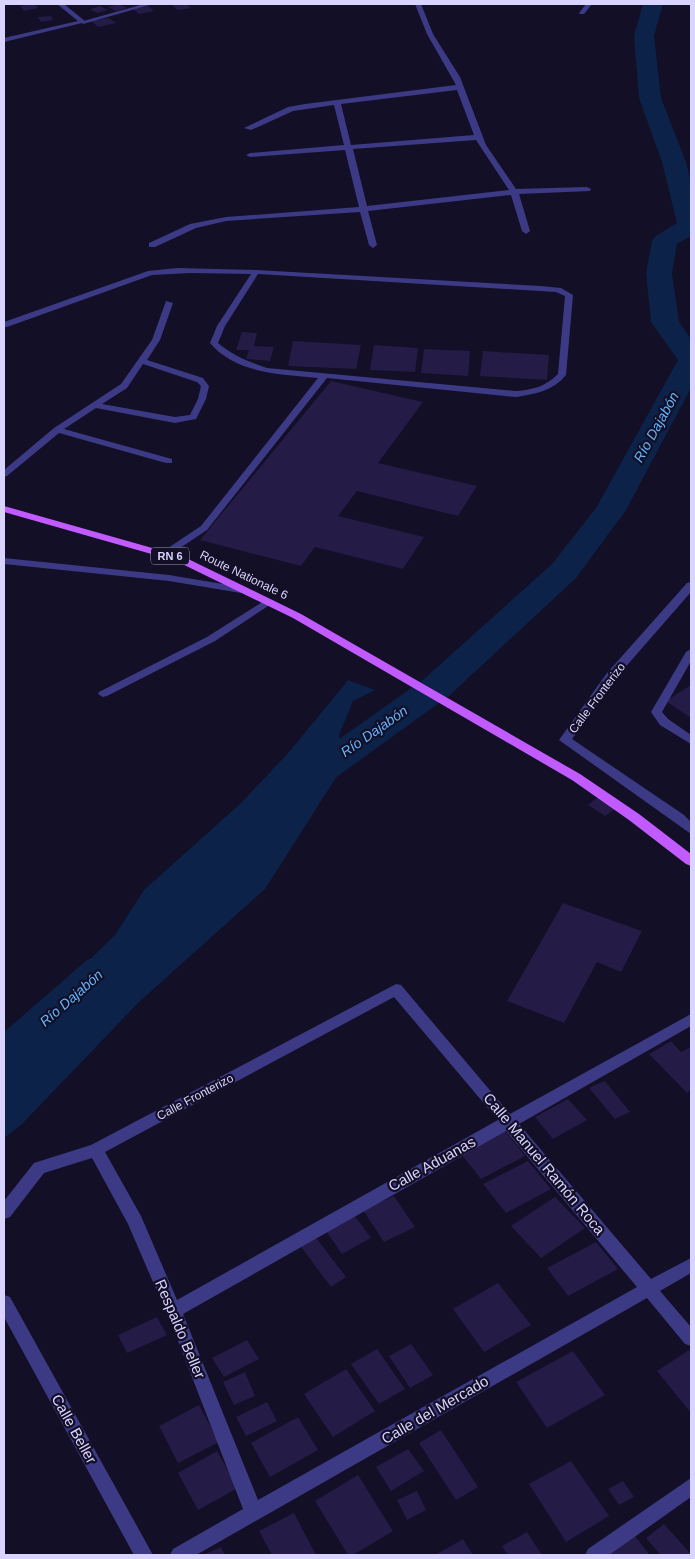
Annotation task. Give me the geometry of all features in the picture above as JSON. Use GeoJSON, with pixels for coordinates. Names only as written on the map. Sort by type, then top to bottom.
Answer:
{"type":"FeatureCollection","features":[{"type":"Feature","properties":{"kind":"main road","name":"Route Nationale 6"},"geometry":{"type":"LineString","coordinates":[[4,509],[180,559],[326,632],[576,777],[634,816],[691,861]]}},
{"type":"Feature","properties":{"kind":"street"},"geometry":{"type":"LineString","coordinates":[[60,4],[83,22]]}},
{"type":"Feature","properties":{"kind":"street"},"geometry":{"type":"LineString","coordinates":[[418,4],[430,34],[460,87],[479,137],[514,192],[526,231]]}},
{"type":"Feature","properties":{"kind":"street"},"geometry":{"type":"LineString","coordinates":[[582,13],[590,4]]}},
{"type":"Feature","properties":{"kind":"street"},"geometry":{"type":"LineString","coordinates":[[4,40],[83,22]]}},
{"type":"Feature","properties":{"kind":"street"},"geometry":{"type":"LineString","coordinates":[[248,128],[291,109],[460,87]]}},
{"type":"Feature","properties":{"kind":"street"},"geometry":{"type":"LineString","coordinates":[[337,103],[373,245]]}},
{"type":"Feature","properties":{"kind":"street"},"geometry":{"type":"LineString","coordinates":[[250,155],[479,137]]}},
{"type":"Feature","properties":{"kind":"street"},"geometry":{"type":"LineString","coordinates":[[152,245],[192,226],[220,220],[365,209],[514,192],[587,189]]}},
{"type":"Feature","properties":{"kind":"street","name":"Calle Fronterizo"},"geometry":{"type":"LineString","coordinates":[[691,585],[612,676],[566,740],[691,829]]}},
{"type":"Feature","properties":{"kind":"street","name":"Calle Fronterizo"},"geometry":{"type":"LineString","coordinates":[[4,1212],[39,1168],[96,1150],[396,989]]}},
{"type":"Feature","properties":{"kind":"street","name":"Calle Manuel Ramón Roca"},"geometry":{"type":"LineString","coordinates":[[396,989],[691,1339]]}},
{"type":"Feature","properties":{"kind":"street","name":"Calle Aduanas"},"geometry":{"type":"LineString","coordinates":[[173,1310],[691,1019]]}},
{"type":"Feature","properties":{"kind":"street","name":"Respaldo Beller"},"geometry":{"type":"LineString","coordinates":[[96,1150],[135,1221],[173,1310],[254,1513]]}},
{"type":"Feature","properties":{"kind":"street","name":"Calle del Mercado"},"geometry":{"type":"LineString","coordinates":[[180,1555],[691,1265]]}},
{"type":"Feature","properties":{"kind":"street","name":"Calle Beller"},"geometry":{"type":"LineString","coordinates":[[4,1302],[144,1555]]}},
{"type":"Feature","properties":{"kind":"street"},"geometry":{"type":"LineString","coordinates":[[594,1555],[691,1487]]}},
{"type":"Feature","properties":{"kind":"lane"},"geometry":{"type":"LineString","coordinates":[[83,22],[150,4]]}},
{"type":"Feature","properties":{"kind":"lane"},"geometry":{"type":"LineString","coordinates":[[4,325],[152,273],[176,270],[256,272],[549,288],[568,295],[562,376],[555,383],[540,392],[516,394],[266,370],[244,364],[225,354],[214,343],[221,326],[256,272]]}},
{"type":"Feature","properties":{"kind":"lane"},"geometry":{"type":"LineString","coordinates":[[4,474],[57,430],[97,406],[124,386],[156,340],[169,303]]}},
{"type":"Feature","properties":{"kind":"lane"},"geometry":{"type":"LineString","coordinates":[[97,406],[175,420],[193,417],[202,399],[205,386],[200,380],[142,361]]}},
{"type":"Feature","properties":{"kind":"lane"},"geometry":{"type":"LineString","coordinates":[[164,554],[204,528],[325,375]]}},
{"type":"Feature","properties":{"kind":"lane"},"geometry":{"type":"LineString","coordinates":[[57,430],[169,461]]}},
{"type":"Feature","properties":{"kind":"lane"},"geometry":{"type":"LineString","coordinates":[[4,561],[169,578],[241,590]]}},
{"type":"Feature","properties":{"kind":"lane"},"geometry":{"type":"LineString","coordinates":[[103,694],[211,639],[267,602]]}},
{"type":"Feature","properties":{"kind":"lane"},"geometry":{"type":"LineString","coordinates":[[691,652],[656,712],[664,722],[691,740]]}},
{"type":"Feature","properties":{"kind":"water"},"geometry":{"type":"Polygon","coordinates":[[[348,680],[375,690],[353,701],[339,735],[344,765],[265,889],[138,1003],[22,1124],[4,1138],[4,1041],[33,1040],[61,1010],[65,984],[115,935],[144,890],[241,803],[290,751],[348,680]]]}},
{"type":"Feature","properties":{"kind":"building"},"geometry":{"type":"Polygon","coordinates":[[[34,4],[38,8],[24,11],[20,6],[34,4]]]}},
{"type":"Feature","properties":{"kind":"building"},"geometry":{"type":"Polygon","coordinates":[[[119,4],[127,8],[116,11],[108,7],[119,4]]]}},
{"type":"Feature","properties":{"kind":"building"},"geometry":{"type":"Polygon","coordinates":[[[186,4],[191,8],[178,10],[172,5],[186,4]]]}},
{"type":"Feature","properties":{"kind":"building"},"geometry":{"type":"Polygon","coordinates":[[[100,6],[108,10],[97,13],[90,9],[100,6]]]}},
{"type":"Feature","properties":{"kind":"building"},"geometry":{"type":"Polygon","coordinates":[[[148,6],[154,11],[139,14],[133,9],[148,6]]]}},
{"type":"Feature","properties":{"kind":"building"},"geometry":{"type":"Polygon","coordinates":[[[51,16],[53,20],[41,22],[38,17],[51,16]]]}},
{"type":"Feature","properties":{"kind":"building"},"geometry":{"type":"Polygon","coordinates":[[[109,18],[116,23],[98,27],[91,21],[109,18]]]}},
{"type":"Feature","properties":{"kind":"building"},"geometry":{"type":"Polygon","coordinates":[[[242,332],[257,333],[254,346],[274,347],[270,361],[246,359],[249,350],[236,350],[242,332]]]}},
{"type":"Feature","properties":{"kind":"building"},"geometry":{"type":"Polygon","coordinates":[[[293,341],[361,345],[356,369],[288,366],[293,341]]]}},
{"type":"Feature","properties":{"kind":"building"},"geometry":{"type":"Polygon","coordinates":[[[374,345],[418,348],[415,372],[370,370],[374,345]]]}},
{"type":"Feature","properties":{"kind":"building"},"geometry":{"type":"Polygon","coordinates":[[[424,349],[470,351],[468,376],[421,373],[424,349]]]}},
{"type":"Feature","properties":{"kind":"building"},"geometry":{"type":"Polygon","coordinates":[[[483,351],[549,355],[547,380],[480,376],[483,351]]]}},
{"type":"Feature","properties":{"kind":"building"},"geometry":{"type":"Polygon","coordinates":[[[331,381],[423,402],[378,463],[477,486],[458,516],[357,491],[338,516],[424,537],[403,569],[315,547],[301,566],[200,540],[331,381]]]}},
{"type":"Feature","properties":{"kind":"building"},"geometry":{"type":"Polygon","coordinates":[[[691,685],[691,718],[666,701],[691,685]]]}},
{"type":"Feature","properties":{"kind":"building"},"geometry":{"type":"Polygon","coordinates":[[[601,795],[618,807],[605,816],[588,805],[601,795]]]}},
{"type":"Feature","properties":{"kind":"building"},"geometry":{"type":"Polygon","coordinates":[[[563,903],[642,931],[621,972],[597,962],[564,1023],[507,1001],[563,903]]]}},
{"type":"Feature","properties":{"kind":"building"},"geometry":{"type":"Polygon","coordinates":[[[671,1041],[681,1052],[691,1047],[691,1090],[687,1093],[649,1054],[671,1041]]]}},
{"type":"Feature","properties":{"kind":"building"},"geometry":{"type":"Polygon","coordinates":[[[605,1081],[630,1112],[615,1119],[589,1088],[605,1081]]]}},
{"type":"Feature","properties":{"kind":"building"},"geometry":{"type":"Polygon","coordinates":[[[568,1099],[587,1120],[553,1139],[535,1117],[568,1099]]]}},
{"type":"Feature","properties":{"kind":"building"},"geometry":{"type":"Polygon","coordinates":[[[505,1131],[525,1156],[481,1179],[461,1154],[505,1131]]]}},
{"type":"Feature","properties":{"kind":"building"},"geometry":{"type":"Polygon","coordinates":[[[528,1161],[551,1189],[506,1213],[483,1184],[528,1161]]]}},
{"type":"Feature","properties":{"kind":"building"},"geometry":{"type":"Polygon","coordinates":[[[394,1196],[415,1227],[384,1242],[363,1210],[394,1196]]]}},
{"type":"Feature","properties":{"kind":"building"},"geometry":{"type":"Polygon","coordinates":[[[555,1197],[585,1228],[541,1258],[511,1226],[555,1197]]]}},
{"type":"Feature","properties":{"kind":"building"},"geometry":{"type":"Polygon","coordinates":[[[355,1216],[371,1238],[342,1254],[326,1231],[355,1216]]]}},
{"type":"Feature","properties":{"kind":"building"},"geometry":{"type":"Polygon","coordinates":[[[314,1235],[346,1277],[331,1287],[299,1244],[314,1235]]]}},
{"type":"Feature","properties":{"kind":"building"},"geometry":{"type":"Polygon","coordinates":[[[596,1242],[618,1269],[568,1296],[547,1268],[596,1242]]]}},
{"type":"Feature","properties":{"kind":"building"},"geometry":{"type":"Polygon","coordinates":[[[498,1283],[531,1325],[484,1352],[453,1309],[498,1283]]]}},
{"type":"Feature","properties":{"kind":"building"},"geometry":{"type":"Polygon","coordinates":[[[157,1317],[167,1335],[127,1353],[118,1335],[157,1317]]]}},
{"type":"Feature","properties":{"kind":"building"},"geometry":{"type":"Polygon","coordinates":[[[247,1340],[259,1359],[224,1377],[212,1358],[247,1340]]]}},
{"type":"Feature","properties":{"kind":"building"},"geometry":{"type":"Polygon","coordinates":[[[411,1344],[433,1375],[410,1388],[389,1356],[411,1344]]]}},
{"type":"Feature","properties":{"kind":"building"},"geometry":{"type":"Polygon","coordinates":[[[377,1349],[405,1389],[379,1404],[351,1364],[377,1349]]]}},
{"type":"Feature","properties":{"kind":"building"},"geometry":{"type":"Polygon","coordinates":[[[689,1350],[691,1354],[691,1413],[657,1371],[689,1350]]]}},
{"type":"Feature","properties":{"kind":"building"},"geometry":{"type":"Polygon","coordinates":[[[573,1351],[605,1395],[547,1428],[516,1382],[573,1351]]]}},
{"type":"Feature","properties":{"kind":"building"},"geometry":{"type":"Polygon","coordinates":[[[346,1369],[375,1411],[333,1437],[304,1394],[346,1369]]]}},
{"type":"Feature","properties":{"kind":"building"},"geometry":{"type":"Polygon","coordinates":[[[245,1372],[255,1396],[234,1405],[223,1382],[245,1372]]]}},
{"type":"Feature","properties":{"kind":"building"},"geometry":{"type":"Polygon","coordinates":[[[267,1402],[277,1421],[246,1436],[236,1417],[267,1402]]]}},
{"type":"Feature","properties":{"kind":"building"},"geometry":{"type":"Polygon","coordinates":[[[199,1405],[219,1442],[178,1463],[159,1426],[199,1405]]]}},
{"type":"Feature","properties":{"kind":"building"},"geometry":{"type":"Polygon","coordinates":[[[298,1417],[318,1450],[270,1477],[251,1443],[298,1417]]]}},
{"type":"Feature","properties":{"kind":"building"},"geometry":{"type":"Polygon","coordinates":[[[441,1430],[478,1487],[456,1500],[419,1443],[441,1430]]]}},
{"type":"Feature","properties":{"kind":"building"},"geometry":{"type":"Polygon","coordinates":[[[408,1449],[424,1471],[391,1491],[376,1467],[408,1449]]]}},
{"type":"Feature","properties":{"kind":"building"},"geometry":{"type":"Polygon","coordinates":[[[217,1451],[238,1488],[198,1510],[178,1473],[217,1451]]]}},
{"type":"Feature","properties":{"kind":"building"},"geometry":{"type":"Polygon","coordinates":[[[571,1461],[609,1516],[566,1542],[529,1484],[571,1461]]]}},
{"type":"Feature","properties":{"kind":"building"},"geometry":{"type":"Polygon","coordinates":[[[358,1475],[393,1531],[353,1555],[348,1555],[315,1501],[358,1475]]]}},
{"type":"Feature","properties":{"kind":"building"},"geometry":{"type":"Polygon","coordinates":[[[623,1481],[634,1497],[619,1505],[608,1489],[623,1481]]]}},
{"type":"Feature","properties":{"kind":"building"},"geometry":{"type":"Polygon","coordinates":[[[417,1491],[426,1510],[407,1520],[397,1500],[417,1491]]]}},
{"type":"Feature","properties":{"kind":"building"},"geometry":{"type":"Polygon","coordinates":[[[294,1513],[316,1555],[272,1555],[259,1531],[294,1513]]]}},
{"type":"Feature","properties":{"kind":"building"},"geometry":{"type":"Polygon","coordinates":[[[664,1524],[691,1555],[661,1555],[646,1538],[664,1524]]]}},
{"type":"Feature","properties":{"kind":"building"},"geometry":{"type":"Polygon","coordinates":[[[527,1532],[542,1555],[508,1555],[502,1546],[527,1532]]]}},
{"type":"Feature","properties":{"kind":"building"},"geometry":{"type":"Polygon","coordinates":[[[634,1535],[650,1555],[607,1555],[634,1535]]]}},
{"type":"Feature","properties":{"kind":"building"},"geometry":{"type":"Polygon","coordinates":[[[463,1539],[473,1555],[435,1555],[463,1539]]]}},
{"type":"Feature","properties":{"kind":"building"},"geometry":{"type":"Polygon","coordinates":[[[221,1547],[225,1555],[203,1555],[221,1547]]]}},
{"type":"Feature","properties":{"kind":"waterway","name":"Río Dajabón"},"geometry":{"type":"LineString","coordinates":[[653,4],[644,36],[650,98],[674,162],[691,229]]}},
{"type":"Feature","properties":{"kind":"waterway","name":"Río Dajabón"},"geometry":{"type":"LineString","coordinates":[[689,226],[665,241],[659,273],[665,322],[691,359]]}},
{"type":"Feature","properties":{"kind":"waterway","name":"Río Dajabón"},"geometry":{"type":"LineString","coordinates":[[300,785],[437,687],[564,571],[610,510],[691,362]]}},
{"type":"Feature","properties":{"kind":"waterway","name":"Río Dajabón"},"geometry":{"type":"LineString","coordinates":[[4,1057],[102,971]]}}]}
